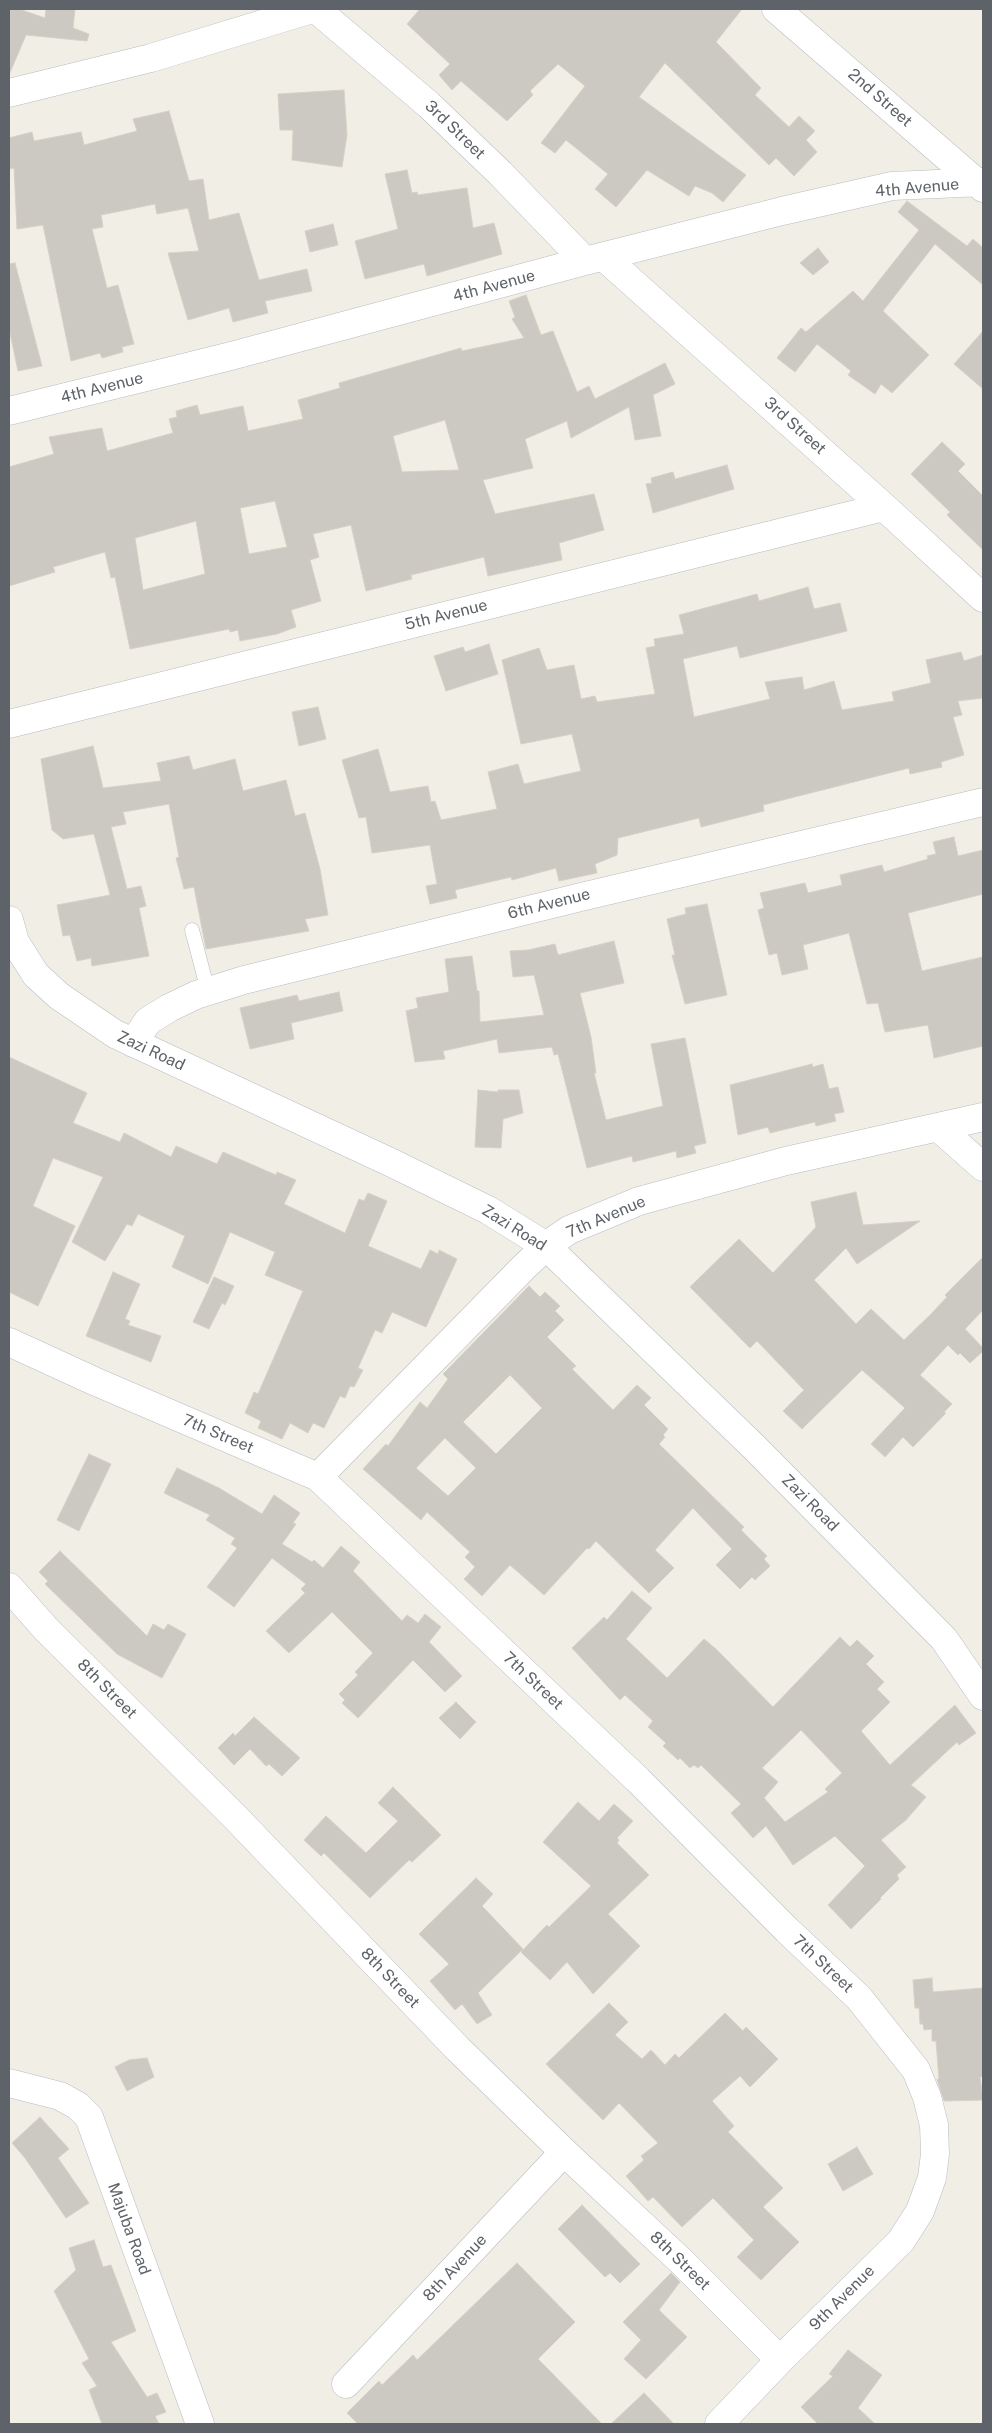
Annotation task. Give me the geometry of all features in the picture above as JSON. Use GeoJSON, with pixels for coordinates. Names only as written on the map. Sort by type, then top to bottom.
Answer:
{"type":"FeatureCollection","features":[{"type":"Feature","properties":{"kind":"street"},"geometry":{"type":"LineString","coordinates":[[9,93],[151,58],[312,9]]}},
{"type":"Feature","properties":{"kind":"street","name":"3rd Street"},"geometry":{"type":"LineString","coordinates":[[316,9],[429,105],[594,259],[884,507],[983,598]]}},
{"type":"Feature","properties":{"kind":"street","name":"2nd Street"},"geometry":{"type":"LineString","coordinates":[[776,9],[981,184]]}},
{"type":"Feature","properties":{"kind":"street","name":"4th Avenue"},"geometry":{"type":"LineString","coordinates":[[9,411],[231,356],[782,211],[892,186],[981,184]]}},
{"type":"Feature","properties":{"kind":"street","name":"5th Avenue"},"geometry":{"type":"LineString","coordinates":[[9,724],[884,507]]}},
{"type":"Feature","properties":{"kind":"street","name":"6th Avenue"},"geometry":{"type":"LineString","coordinates":[[133,1043],[148,1021],[169,1008],[208,991],[395,941],[983,802]]}},
{"type":"Feature","properties":{"kind":"street","name":"Zazi Road"},"geometry":{"type":"LineString","coordinates":[[9,920],[15,942],[16,957],[59,996],[108,1030],[488,1210],[546,1246],[753,1446],[944,1639],[983,1696]]}},
{"type":"Feature","properties":{"kind":"street","name":"7th Avenue"},"geometry":{"type":"LineString","coordinates":[[318,1477],[546,1246],[569,1230],[639,1201],[786,1161],[983,1117]]}},
{"type":"Feature","properties":{"kind":"street"},"geometry":{"type":"LineString","coordinates":[[939,1128],[983,1167]]}},
{"type":"Feature","properties":{"kind":"street","name":"7th Street"},"geometry":{"type":"LineString","coordinates":[[9,1342],[94,1381],[318,1477],[638,1780],[787,1930],[859,1998],[916,2070],[927,2097],[934,2125],[935,2154]]}},
{"type":"Feature","properties":{"kind":"street","name":"8th Street"},"geometry":{"type":"LineString","coordinates":[[9,1587],[46,1629],[242,1825],[458,2049],[564,2152],[682,2262],[780,2360]]}},
{"type":"Feature","properties":{"kind":"street","name":"Majuba Road"},"geometry":{"type":"LineString","coordinates":[[9,2083],[60,2096],[78,2106],[88,2117],[200,2424]]}},
{"type":"Feature","properties":{"kind":"street","name":"8th Avenue"},"geometry":{"type":"LineString","coordinates":[[346,2384],[564,2152]]}},
{"type":"Feature","properties":{"kind":"street","name":"9th Avenue"},"geometry":{"type":"LineString","coordinates":[[719,2424],[780,2360],[900,2241],[920,2212],[932,2178],[935,2154]]}},
{"type":"Feature","properties":{"kind":"lane"},"geometry":{"type":"LineString","coordinates":[[192,930],[208,991]]}},
{"type":"Feature","properties":{"kind":"building"},"geometry":{"type":"Polygon","coordinates":[[[9,9],[19,9],[45,18],[46,9],[75,9],[73,28],[89,34],[87,41],[26,35],[9,75],[9,9]]]}},
{"type":"Feature","properties":{"kind":"building"},"geometry":{"type":"Polygon","coordinates":[[[420,9],[742,9],[716,42],[761,88],[755,95],[789,127],[799,116],[815,131],[806,140],[817,152],[794,176],[776,158],[769,165],[665,63],[639,97],[746,175],[723,202],[712,193],[695,186],[689,196],[647,170],[616,207],[595,189],[608,174],[566,140],[555,153],[541,143],[585,86],[558,64],[530,91],[533,95],[507,121],[461,81],[452,90],[439,75],[450,64],[407,24],[420,9]]]}},
{"type":"Feature","properties":{"kind":"building"},"geometry":{"type":"Polygon","coordinates":[[[344,90],[347,135],[342,167],[292,160],[293,130],[280,130],[278,94],[344,90]]]}},
{"type":"Feature","properties":{"kind":"building"},"geometry":{"type":"Polygon","coordinates":[[[169,111],[189,181],[203,179],[209,220],[239,213],[259,280],[307,269],[312,291],[265,301],[268,313],[233,322],[229,308],[188,320],[168,253],[199,251],[188,208],[157,214],[155,204],[101,215],[103,227],[92,229],[107,288],[118,285],[134,344],[122,347],[123,352],[102,358],[100,353],[71,361],[43,225],[17,229],[14,168],[9,169],[9,138],[32,132],[34,141],[81,132],[84,145],[137,131],[133,119],[169,111]]]}},
{"type":"Feature","properties":{"kind":"building"},"geometry":{"type":"Polygon","coordinates":[[[407,170],[412,193],[417,192],[418,195],[467,188],[473,228],[494,223],[502,254],[427,276],[424,264],[365,279],[355,241],[398,229],[385,174],[407,170]]]}},
{"type":"Feature","properties":{"kind":"building"},"geometry":{"type":"Polygon","coordinates":[[[907,201],[967,246],[973,239],[983,248],[983,285],[935,244],[883,311],[929,355],[892,393],[881,384],[875,394],[848,375],[851,371],[817,344],[795,372],[777,358],[801,328],[806,332],[853,291],[863,301],[919,230],[898,212],[907,201]]]}},
{"type":"Feature","properties":{"kind":"building"},"geometry":{"type":"Polygon","coordinates":[[[333,224],[338,245],[310,252],[305,231],[333,224]]]}},
{"type":"Feature","properties":{"kind":"building"},"geometry":{"type":"Polygon","coordinates":[[[818,248],[829,262],[813,275],[800,263],[818,248]]]}},
{"type":"Feature","properties":{"kind":"building"},"geometry":{"type":"Polygon","coordinates":[[[15,263],[42,366],[18,371],[9,328],[9,264],[15,263]]]}},
{"type":"Feature","properties":{"kind":"building"},"geometry":{"type":"Polygon","coordinates":[[[526,295],[541,335],[553,331],[577,392],[589,386],[595,399],[665,363],[675,384],[653,395],[661,436],[635,440],[629,407],[571,438],[567,421],[525,439],[533,468],[483,480],[495,514],[594,494],[604,530],[559,543],[562,560],[488,576],[484,557],[411,575],[412,579],[366,591],[351,525],[313,534],[319,557],[310,560],[321,601],[291,610],[296,627],[277,634],[240,641],[238,630],[230,632],[229,629],[130,649],[115,577],[111,578],[105,552],[53,567],[55,572],[9,586],[9,467],[54,454],[49,437],[102,428],[107,451],[173,433],[169,419],[177,417],[176,411],[197,405],[200,415],[243,406],[248,431],[303,419],[298,400],[340,388],[339,383],[461,348],[462,351],[524,338],[512,319],[515,317],[509,301],[526,295]],[[445,420],[393,436],[402,472],[459,470],[445,420]],[[275,501],[240,508],[249,554],[287,547],[275,501]],[[196,521],[135,538],[143,590],[205,574],[196,521]]]}},
{"type":"Feature","properties":{"kind":"building"},"geometry":{"type":"Polygon","coordinates":[[[983,331],[983,389],[954,364],[983,331]]]}},
{"type":"Feature","properties":{"kind":"building"},"geometry":{"type":"Polygon","coordinates":[[[942,442],[965,464],[958,471],[983,496],[983,550],[947,515],[950,512],[911,474],[942,442]]]}},
{"type":"Feature","properties":{"kind":"building"},"geometry":{"type":"Polygon","coordinates":[[[727,465],[734,489],[653,513],[646,484],[652,483],[651,478],[673,472],[675,479],[727,465]]]}},
{"type":"Feature","properties":{"kind":"building"},"geometry":{"type":"Polygon","coordinates":[[[808,587],[814,609],[840,603],[847,631],[740,658],[737,646],[683,659],[694,717],[770,699],[765,682],[802,677],[804,690],[834,681],[842,710],[894,701],[892,692],[931,683],[926,660],[961,652],[964,661],[983,655],[983,698],[958,701],[962,715],[953,717],[964,755],[941,762],[942,767],[910,774],[909,768],[763,805],[764,811],[701,827],[699,818],[618,838],[617,855],[595,864],[597,873],[559,881],[556,868],[512,880],[511,877],[455,890],[457,898],[430,904],[426,886],[437,884],[430,845],[372,853],[366,817],[359,818],[342,760],[378,749],[390,792],[428,786],[431,802],[435,801],[441,820],[497,809],[488,772],[518,764],[524,784],[581,771],[572,734],[521,744],[502,660],[539,648],[547,670],[574,665],[581,699],[595,696],[597,702],[655,694],[646,648],[655,646],[654,639],[684,634],[679,615],[757,594],[759,601],[808,587]]]}},
{"type":"Feature","properties":{"kind":"building"},"geometry":{"type":"Polygon","coordinates":[[[489,644],[498,674],[446,691],[434,656],[463,647],[465,652],[489,644]]]}},
{"type":"Feature","properties":{"kind":"building"},"geometry":{"type":"Polygon","coordinates":[[[318,707],[326,739],[299,746],[292,712],[318,707]]]}},
{"type":"Feature","properties":{"kind":"building"},"geometry":{"type":"Polygon","coordinates":[[[93,746],[103,788],[161,781],[157,763],[189,756],[193,770],[235,759],[243,791],[286,780],[295,816],[305,813],[320,869],[328,915],[305,919],[309,931],[206,949],[194,887],[184,889],[176,858],[179,857],[169,804],[123,812],[126,824],[111,827],[127,889],[141,886],[146,906],[139,908],[149,956],[92,966],[91,958],[77,961],[70,935],[63,936],[57,905],[110,895],[94,834],[63,839],[52,830],[41,759],[93,746]]]}},
{"type":"Feature","properties":{"kind":"building"},"geometry":{"type":"Polygon","coordinates":[[[954,837],[958,856],[983,850],[983,894],[908,913],[922,971],[983,957],[983,1046],[934,1058],[928,1025],[885,1032],[878,1003],[867,1004],[849,933],[803,945],[808,969],[782,975],[777,953],[769,955],[758,910],[764,908],[760,893],[805,883],[808,893],[842,885],[840,875],[882,865],[884,872],[928,859],[927,856],[936,854],[933,842],[954,837]]]}},
{"type":"Feature","properties":{"kind":"building"},"geometry":{"type":"Polygon","coordinates":[[[707,904],[727,995],[685,1004],[672,955],[675,955],[667,919],[686,914],[685,908],[707,904]]]}},
{"type":"Feature","properties":{"kind":"building"},"geometry":{"type":"Polygon","coordinates":[[[614,941],[624,983],[580,993],[591,1037],[596,1073],[594,1073],[606,1120],[663,1106],[651,1044],[685,1038],[706,1143],[694,1146],[696,1153],[677,1158],[676,1151],[633,1162],[632,1156],[587,1168],[558,1054],[554,1055],[552,1047],[499,1053],[497,1039],[443,1051],[445,1059],[415,1062],[406,1011],[418,1008],[416,998],[449,992],[445,959],[472,956],[477,991],[479,991],[480,1022],[544,1015],[534,975],[513,977],[510,951],[528,950],[555,944],[558,955],[614,941]]]}},
{"type":"Feature","properties":{"kind":"building"},"geometry":{"type":"Polygon","coordinates":[[[339,992],[343,1011],[291,1023],[294,1039],[250,1049],[240,1008],[297,995],[299,1001],[339,992]]]}},
{"type":"Feature","properties":{"kind":"building"},"geometry":{"type":"Polygon","coordinates":[[[9,1057],[87,1093],[73,1123],[120,1142],[124,1133],[171,1157],[176,1146],[217,1164],[223,1152],[276,1175],[277,1172],[296,1180],[284,1204],[345,1233],[359,1199],[364,1201],[368,1193],[387,1201],[368,1246],[421,1269],[430,1250],[438,1254],[439,1250],[457,1259],[426,1327],[392,1312],[382,1333],[375,1330],[358,1368],[363,1370],[354,1387],[350,1386],[345,1398],[340,1396],[324,1428],[313,1423],[308,1433],[290,1423],[282,1439],[258,1428],[261,1421],[245,1413],[254,1392],[258,1394],[303,1291],[265,1275],[275,1252],[230,1232],[208,1284],[172,1267],[185,1236],[138,1214],[132,1226],[127,1224],[105,1261],[72,1242],[103,1177],[53,1158],[33,1206],[75,1226],[38,1306],[9,1292],[9,1057]]]}},
{"type":"Feature","properties":{"kind":"building"},"geometry":{"type":"Polygon","coordinates":[[[812,1064],[813,1067],[823,1064],[829,1089],[838,1087],[844,1112],[834,1114],[836,1121],[816,1126],[815,1122],[770,1133],[768,1127],[738,1135],[730,1085],[812,1064]]]}},
{"type":"Feature","properties":{"kind":"building"},"geometry":{"type":"Polygon","coordinates":[[[478,1090],[498,1092],[498,1090],[519,1090],[523,1113],[503,1119],[501,1148],[475,1147],[478,1090]]]}},
{"type":"Feature","properties":{"kind":"building"},"geometry":{"type":"Polygon","coordinates":[[[856,1192],[863,1225],[920,1221],[857,1264],[846,1248],[814,1280],[856,1324],[871,1309],[904,1340],[930,1315],[947,1297],[945,1295],[983,1257],[983,1310],[965,1329],[983,1348],[983,1351],[970,1363],[948,1345],[920,1375],[952,1404],[944,1412],[946,1413],[913,1447],[903,1437],[885,1457],[871,1444],[905,1408],[862,1370],[802,1429],[783,1411],[804,1390],[757,1341],[750,1348],[690,1287],[739,1239],[773,1273],[816,1227],[811,1202],[856,1192]]]}},
{"type":"Feature","properties":{"kind":"building"},"geometry":{"type":"Polygon","coordinates":[[[113,1272],[140,1284],[125,1319],[130,1321],[128,1325],[161,1336],[151,1362],[86,1336],[113,1272]]]}},
{"type":"Feature","properties":{"kind":"building"},"geometry":{"type":"Polygon","coordinates":[[[214,1277],[234,1286],[225,1305],[222,1303],[209,1329],[193,1322],[214,1277]]]}},
{"type":"Feature","properties":{"kind":"building"},"geometry":{"type":"Polygon","coordinates":[[[529,1286],[540,1297],[545,1292],[560,1306],[555,1311],[564,1320],[547,1337],[576,1366],[572,1369],[613,1410],[637,1385],[651,1398],[644,1405],[668,1429],[663,1435],[665,1437],[659,1444],[744,1527],[741,1530],[767,1556],[764,1559],[770,1566],[755,1580],[752,1577],[740,1589],[716,1565],[732,1549],[693,1508],[655,1550],[674,1568],[649,1593],[596,1541],[589,1549],[587,1548],[544,1595],[510,1565],[482,1596],[464,1579],[475,1567],[465,1557],[470,1552],[427,1512],[421,1520],[363,1469],[386,1444],[388,1446],[420,1402],[427,1408],[448,1379],[443,1374],[529,1286]],[[510,1375],[463,1422],[496,1454],[542,1408],[510,1375]],[[445,1438],[416,1468],[448,1496],[476,1468],[445,1438]]]}},
{"type":"Feature","properties":{"kind":"building"},"geometry":{"type":"Polygon","coordinates":[[[89,1454],[111,1464],[79,1531],[57,1520],[89,1454]]]}},
{"type":"Feature","properties":{"kind":"building"},"geometry":{"type":"Polygon","coordinates":[[[177,1468],[219,1488],[262,1514],[274,1495],[300,1513],[293,1523],[296,1524],[282,1544],[312,1562],[314,1560],[323,1568],[341,1546],[360,1562],[353,1571],[402,1621],[407,1615],[418,1623],[425,1614],[441,1627],[429,1642],[462,1676],[445,1692],[413,1660],[358,1718],[342,1703],[345,1700],[339,1694],[358,1675],[355,1672],[373,1653],[332,1612],[289,1653],[266,1631],[305,1593],[301,1589],[306,1584],[272,1558],[234,1607],[207,1587],[237,1548],[231,1544],[235,1538],[206,1520],[210,1515],[164,1493],[177,1468]]]}},
{"type":"Feature","properties":{"kind":"building"},"geometry":{"type":"Polygon","coordinates":[[[60,1551],[147,1636],[153,1624],[164,1630],[168,1624],[186,1634],[162,1678],[117,1654],[45,1584],[48,1581],[39,1572],[60,1551]]]}},
{"type":"Feature","properties":{"kind":"building"},"geometry":{"type":"Polygon","coordinates":[[[632,1591],[652,1608],[626,1639],[667,1678],[704,1639],[773,1707],[840,1637],[850,1647],[857,1640],[874,1656],[866,1664],[884,1682],[877,1689],[890,1702],[861,1731],[890,1765],[955,1705],[976,1733],[959,1745],[957,1742],[911,1785],[926,1797],[906,1820],[881,1840],[906,1867],[897,1875],[899,1879],[851,1929],[828,1905],[865,1866],[835,1836],[793,1865],[766,1826],[753,1838],[731,1813],[741,1804],[701,1765],[698,1768],[694,1765],[690,1768],[680,1758],[678,1760],[663,1746],[666,1743],[648,1727],[653,1721],[625,1695],[620,1700],[572,1648],[604,1617],[607,1620],[632,1591]],[[801,1730],[762,1768],[778,1782],[764,1798],[785,1822],[828,1792],[825,1789],[842,1773],[801,1730]]]}},
{"type":"Feature","properties":{"kind":"building"},"geometry":{"type":"Polygon","coordinates":[[[456,1702],[476,1722],[460,1739],[439,1718],[456,1702]]]}},
{"type":"Feature","properties":{"kind":"building"},"geometry":{"type":"Polygon","coordinates":[[[254,1717],[300,1758],[282,1776],[269,1764],[266,1766],[250,1749],[234,1765],[218,1748],[233,1733],[235,1736],[254,1717]]]}},
{"type":"Feature","properties":{"kind":"building"},"geometry":{"type":"Polygon","coordinates":[[[393,1787],[441,1835],[412,1862],[409,1860],[370,1898],[324,1853],[321,1856],[304,1840],[326,1816],[366,1853],[398,1821],[378,1803],[393,1787]]]}},
{"type":"Feature","properties":{"kind":"building"},"geometry":{"type":"Polygon","coordinates":[[[578,1802],[599,1821],[614,1804],[633,1821],[617,1838],[619,1840],[617,1843],[649,1875],[608,1914],[640,1946],[593,1994],[567,1962],[550,1980],[521,1952],[547,1925],[549,1927],[591,1886],[543,1842],[578,1802]]]}},
{"type":"Feature","properties":{"kind":"building"},"geometry":{"type":"Polygon","coordinates":[[[476,1878],[493,1894],[482,1906],[523,1949],[478,1993],[492,2015],[477,2024],[462,2004],[455,2010],[430,1981],[449,1964],[419,1934],[476,1878]]]}},
{"type":"Feature","properties":{"kind":"building"},"geometry":{"type":"Polygon","coordinates":[[[932,1978],[933,1992],[983,1988],[983,2076],[980,2077],[983,2100],[944,2101],[937,2079],[939,2079],[936,2041],[932,2041],[932,2029],[924,2030],[923,2024],[920,2024],[919,2008],[915,2008],[913,1980],[932,1978]]]}},
{"type":"Feature","properties":{"kind":"building"},"geometry":{"type":"Polygon","coordinates":[[[609,2003],[628,2022],[615,2035],[642,2059],[651,2050],[665,2065],[675,2054],[679,2058],[725,2013],[743,2031],[746,2027],[778,2059],[750,2087],[740,2076],[712,2101],[734,2126],[728,2132],[783,2188],[763,2207],[799,2242],[761,2280],[737,2257],[754,2240],[713,2198],[682,2227],[653,2197],[648,2201],[626,2176],[644,2160],[641,2156],[658,2143],[619,2103],[603,2120],[546,2064],[609,2003]]]}},
{"type":"Feature","properties":{"kind":"building"},"geometry":{"type":"Polygon","coordinates":[[[147,2058],[154,2077],[127,2091],[115,2067],[129,2060],[147,2058]]]}},
{"type":"Feature","properties":{"kind":"building"},"geometry":{"type":"Polygon","coordinates":[[[40,2117],[69,2149],[58,2158],[89,2203],[66,2218],[25,2158],[12,2143],[40,2117]]]}},
{"type":"Feature","properties":{"kind":"building"},"geometry":{"type":"Polygon","coordinates":[[[857,2147],[873,2174],[843,2191],[828,2164],[857,2147]]]}},
{"type":"Feature","properties":{"kind":"building"},"geometry":{"type":"Polygon","coordinates":[[[582,2205],[640,2264],[620,2283],[610,2273],[605,2277],[558,2229],[582,2205]]]}},
{"type":"Feature","properties":{"kind":"building"},"geometry":{"type":"Polygon","coordinates":[[[94,2240],[103,2267],[111,2265],[136,2331],[111,2342],[147,2397],[157,2393],[166,2412],[155,2416],[159,2424],[102,2424],[89,2390],[97,2386],[82,2363],[89,2359],[54,2291],[76,2270],[69,2248],[94,2240]]]}},
{"type":"Feature","properties":{"kind":"building"},"geometry":{"type":"Polygon","coordinates":[[[517,2263],[575,2322],[538,2359],[602,2424],[358,2424],[347,2413],[379,2381],[382,2385],[413,2355],[417,2360],[517,2263]]]}},
{"type":"Feature","properties":{"kind":"building"},"geometry":{"type":"Polygon","coordinates":[[[671,2273],[680,2282],[659,2310],[687,2337],[646,2379],[624,2359],[641,2340],[623,2322],[671,2273]]]}},
{"type":"Feature","properties":{"kind":"building"},"geometry":{"type":"Polygon","coordinates":[[[848,2350],[882,2375],[858,2408],[875,2424],[818,2424],[801,2407],[833,2376],[829,2374],[848,2350]]]}},
{"type":"Feature","properties":{"kind":"building"},"geometry":{"type":"Polygon","coordinates":[[[644,2393],[674,2424],[611,2424],[644,2393]]]}}]}
